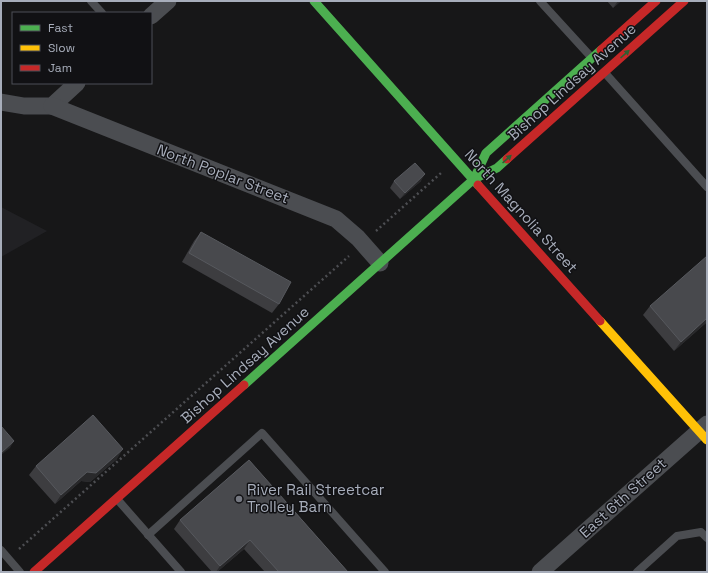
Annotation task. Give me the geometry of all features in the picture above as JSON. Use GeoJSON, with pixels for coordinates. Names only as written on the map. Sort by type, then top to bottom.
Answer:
{"type":"FeatureCollection","features":[{"type":"Feature","properties":{"kind":"main road","name":"North Magnolia Street"},"geometry":{"type":"LineString","coordinates":[[314,1],[704,432]]}},
{"type":"Feature","properties":{"kind":"main road","name":"Bishop Lindsay Avenue"},"geometry":{"type":"LineString","coordinates":[[474,179],[486,153],[593,59],[656,1]]}},
{"type":"Feature","properties":{"kind":"main road","name":"Bishop Lindsay Avenue"},"geometry":{"type":"LineString","coordinates":[[34,572],[474,179],[497,168],[684,1]]}},
{"type":"Feature","properties":{"kind":"street"},"geometry":{"type":"LineString","coordinates":[[152,15],[168,1]]}},
{"type":"Feature","properties":{"kind":"street"},"geometry":{"type":"LineString","coordinates":[[1,102],[24,106],[52,106],[76,84]]}},
{"type":"Feature","properties":{"kind":"street","name":"North Poplar Street"},"geometry":{"type":"LineString","coordinates":[[52,106],[199,165],[318,210],[336,219],[363,243],[380,263]]}},
{"type":"Feature","properties":{"kind":"street","name":"East 6th Street"},"geometry":{"type":"LineString","coordinates":[[540,572],[704,432]]}},
{"type":"Feature","properties":{"kind":"lane"},"geometry":{"type":"LineString","coordinates":[[91,1],[101,12]]}},
{"type":"Feature","properties":{"kind":"lane"},"geometry":{"type":"LineString","coordinates":[[540,1],[707,187]]}},
{"type":"Feature","properties":{"kind":"lane"},"geometry":{"type":"LineString","coordinates":[[148,534],[262,433],[385,572]]}},
{"type":"Feature","properties":{"kind":"lane"},"geometry":{"type":"LineString","coordinates":[[116,499],[181,572]]}},
{"type":"Feature","properties":{"kind":"lane"},"geometry":{"type":"LineString","coordinates":[[637,572],[677,536],[701,532],[707,538]]}},
{"type":"Feature","properties":{"kind":"lane"},"geometry":{"type":"LineString","coordinates":[[1,550],[20,572]]}},
{"type":"Feature","properties":{"kind":"path"},"geometry":{"type":"LineString","coordinates":[[8,559],[456,159]]}},
{"type":"Feature","properties":{"kind":"shaded area"},"geometry":{"type":"Polygon","coordinates":[[[1,207],[47,231],[1,257],[1,207]]]}},
{"type":"Feature","properties":{"kind":"building"},"geometry":{"type":"Polygon","coordinates":[[[415,163],[425,174],[405,193],[394,181],[415,163]]]}},
{"type":"Feature","properties":{"kind":"building"},"geometry":{"type":"Polygon","coordinates":[[[201,232],[291,282],[279,304],[189,253],[201,232]]]}},
{"type":"Feature","properties":{"kind":"building"},"geometry":{"type":"Polygon","coordinates":[[[707,256],[707,318],[681,342],[650,306],[707,256]]]}},
{"type":"Feature","properties":{"kind":"building"},"geometry":{"type":"Polygon","coordinates":[[[93,415],[123,449],[96,473],[87,472],[61,495],[36,466],[93,415]]]}},
{"type":"Feature","properties":{"kind":"building"},"geometry":{"type":"Polygon","coordinates":[[[1,426],[14,441],[1,453],[1,426]]]}},
{"type":"Feature","properties":{"kind":"building","name":"River Rail Streetcar Trolley Barn"},"geometry":{"type":"Polygon","coordinates":[[[249,460],[348,572],[279,572],[250,540],[220,566],[180,520],[249,460]]]}},
{"type":"Feature","properties":{"kind":"traffic: fast"},"geometry":{"type":"LineString","coordinates":[[314,1],[478,185]]}},
{"type":"Feature","properties":{"kind":"traffic: fast"},"geometry":{"type":"LineString","coordinates":[[474,179],[486,153],[601,50]]}},
{"type":"Feature","properties":{"kind":"traffic: fast"},"geometry":{"type":"LineString","coordinates":[[244,385],[474,179],[497,168],[507,159]]}},
{"type":"Feature","properties":{"kind":"traffic: slow"},"geometry":{"type":"LineString","coordinates":[[600,321],[707,440]]}},
{"type":"Feature","properties":{"kind":"traffic: jam"},"geometry":{"type":"LineString","coordinates":[[601,50],[656,1]]}},
{"type":"Feature","properties":{"kind":"traffic: jam"},"geometry":{"type":"LineString","coordinates":[[507,159],[684,1]]}},
{"type":"Feature","properties":{"kind":"traffic: jam"},"geometry":{"type":"LineString","coordinates":[[478,185],[600,321]]}},
{"type":"Feature","properties":{"kind":"traffic: jam"},"geometry":{"type":"LineString","coordinates":[[34,572],[244,385]]}},
{"type":"Feature","properties":{"kind":"place","name":"River Rail Streetcar Trolley Barn"},"geometry":{"type":"Point","coordinates":[239,499]}}]}
